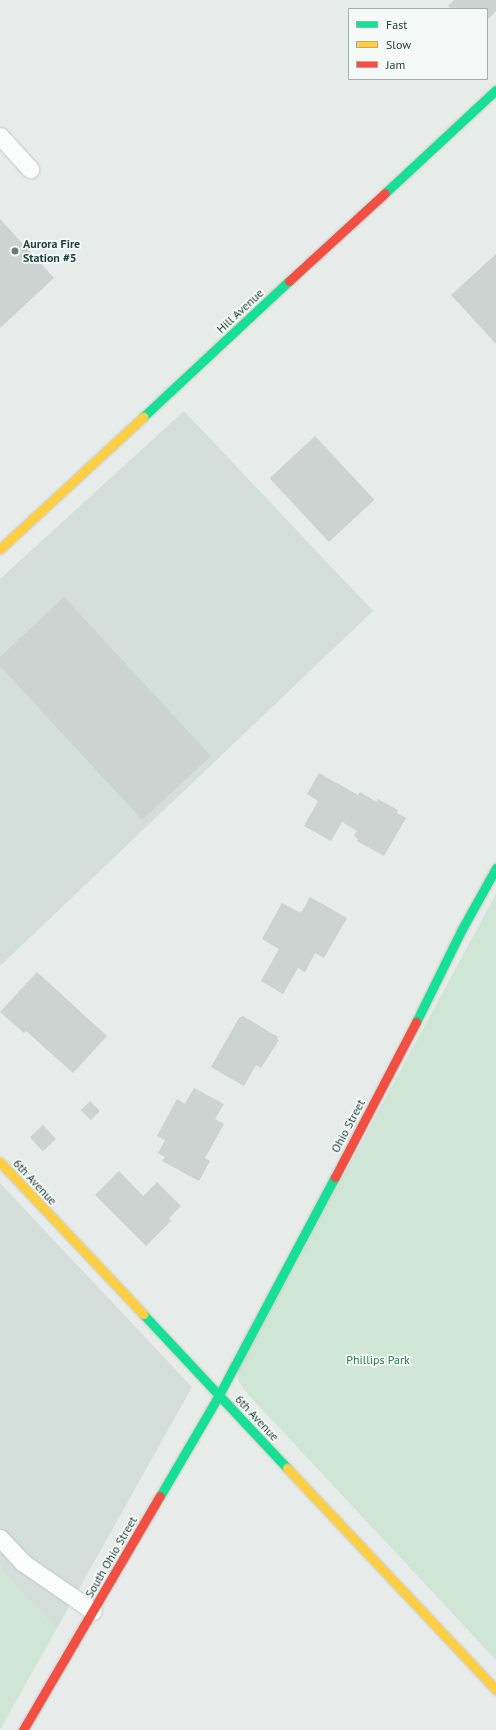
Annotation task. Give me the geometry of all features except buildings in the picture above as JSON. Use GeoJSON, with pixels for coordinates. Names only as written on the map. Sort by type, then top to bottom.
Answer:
{"type":"FeatureCollection","features":[{"type":"Feature","properties":{"kind":"street","name":"Hill Avenue"},"geometry":{"type":"LineString","coordinates":[[0,549],[496,90]]}},
{"type":"Feature","properties":{"kind":"street","name":"Ohio Street"},"geometry":{"type":"LineString","coordinates":[[219,1395],[401,1053],[462,929],[496,868]]}},
{"type":"Feature","properties":{"kind":"street","name":"6th Avenue"},"geometry":{"type":"LineString","coordinates":[[0,1162],[496,1690]]}},
{"type":"Feature","properties":{"kind":"street","name":"South Ohio Street"},"geometry":{"type":"LineString","coordinates":[[23,1730],[219,1395]]}},
{"type":"Feature","properties":{"kind":"lane"},"geometry":{"type":"LineString","coordinates":[[0,136],[30,169]]}},
{"type":"Feature","properties":{"kind":"lane"},"geometry":{"type":"LineString","coordinates":[[0,1538],[22,1562],[93,1611]]}},
{"type":"Feature","properties":{"kind":"shaded area"},"geometry":{"type":"Polygon","coordinates":[[[184,411],[373,611],[0,966],[0,579],[184,411]]]}},
{"type":"Feature","properties":{"kind":"shaded area"},"geometry":{"type":"Polygon","coordinates":[[[0,1183],[192,1387],[56,1630],[0,1569],[0,1183]]]}},
{"type":"Feature","properties":{"kind":"green space","name":"Phillips Park"},"geometry":{"type":"Polygon","coordinates":[[[496,894],[496,1660],[244,1390],[239,1381],[238,1370],[496,894]]]}},
{"type":"Feature","properties":{"kind":"green space"},"geometry":{"type":"Polygon","coordinates":[[[0,1569],[56,1630],[0,1730],[0,1569]]]}},
{"type":"Feature","properties":{"kind":"traffic: fast"},"geometry":{"type":"LineString","coordinates":[[385,193],[496,90]]}},
{"type":"Feature","properties":{"kind":"traffic: fast"},"geometry":{"type":"LineString","coordinates":[[143,417],[289,281]]}},
{"type":"Feature","properties":{"kind":"traffic: fast"},"geometry":{"type":"LineString","coordinates":[[416,1022],[462,929],[496,868]]}},
{"type":"Feature","properties":{"kind":"traffic: fast"},"geometry":{"type":"LineString","coordinates":[[160,1496],[219,1395],[335,1177]]}},
{"type":"Feature","properties":{"kind":"traffic: fast"},"geometry":{"type":"LineString","coordinates":[[143,1314],[287,1468]]}},
{"type":"Feature","properties":{"kind":"traffic: slow"},"geometry":{"type":"LineString","coordinates":[[0,549],[143,417]]}},
{"type":"Feature","properties":{"kind":"traffic: slow"},"geometry":{"type":"LineString","coordinates":[[0,1162],[143,1314]]}},
{"type":"Feature","properties":{"kind":"traffic: slow"},"geometry":{"type":"LineString","coordinates":[[287,1468],[496,1690]]}},
{"type":"Feature","properties":{"kind":"traffic: jam"},"geometry":{"type":"LineString","coordinates":[[289,281],[385,193]]}},
{"type":"Feature","properties":{"kind":"traffic: jam"},"geometry":{"type":"LineString","coordinates":[[335,1177],[416,1022]]}},
{"type":"Feature","properties":{"kind":"traffic: jam"},"geometry":{"type":"LineString","coordinates":[[23,1730],[160,1496]]}},
{"type":"Feature","properties":{"kind":"place","name":"Aurora Fire Station #5"},"geometry":{"type":"Point","coordinates":[15,251]}}]}
